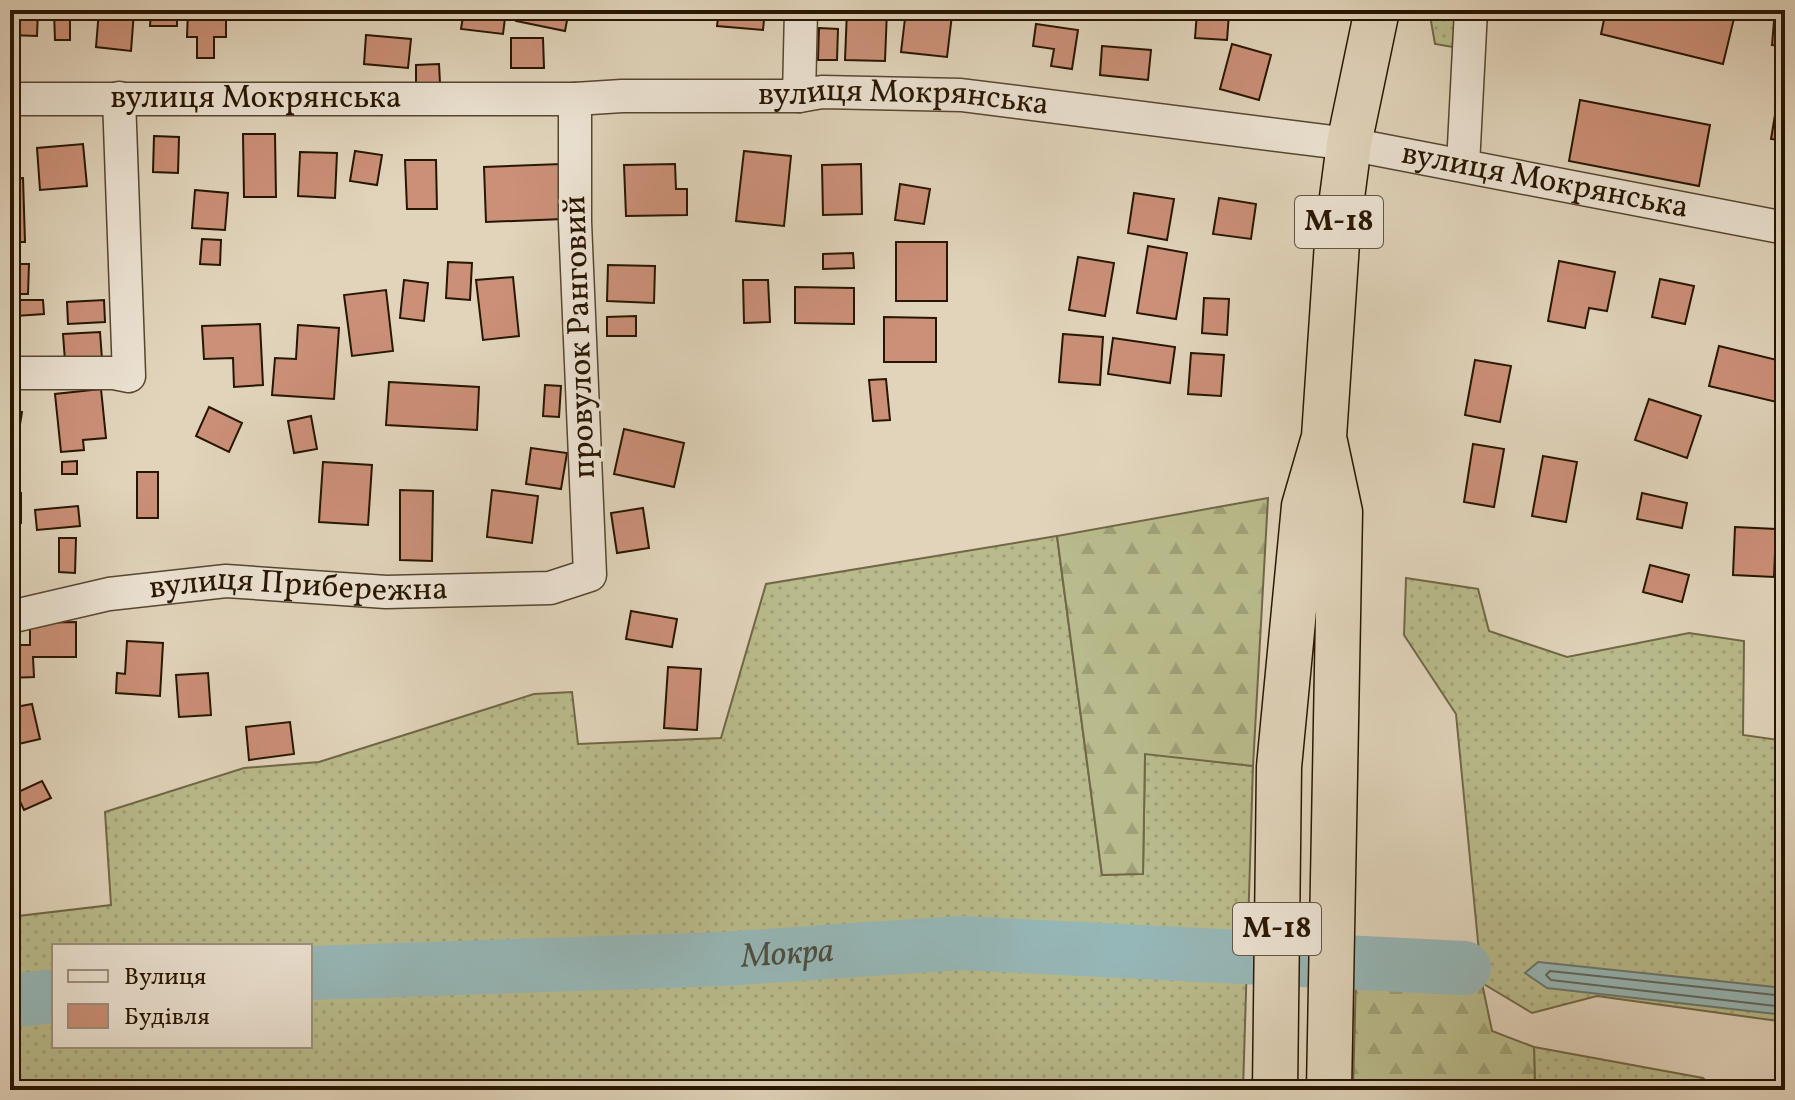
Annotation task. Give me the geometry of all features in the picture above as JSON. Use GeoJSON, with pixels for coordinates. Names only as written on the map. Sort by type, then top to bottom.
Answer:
{"type":"FeatureCollection","features":[{"type":"Feature","properties":{"kind":"highway","name":"М-18"},"geometry":{"type":"LineString","coordinates":[[1275,1090],[1279,767],[1304,506],[1324,437],[1338,228],[1349,144],[1377,10]]}},
{"type":"Feature","properties":{"kind":"highway","name":"М-18"},"geometry":{"type":"LineString","coordinates":[[1324,437],[1340,512],[1329,1090]]}},
{"type":"Feature","properties":{"kind":"street"},"geometry":{"type":"LineString","coordinates":[[799,96],[801,10]]}},
{"type":"Feature","properties":{"kind":"street"},"geometry":{"type":"LineString","coordinates":[[1463,165],[1471,10]]}},
{"type":"Feature","properties":{"kind":"street","name":"вулиця Мокрянська"},"geometry":{"type":"LineString","coordinates":[[10,99],[575,99],[799,96],[822,92],[961,95],[1349,144],[1785,228]]}},
{"type":"Feature","properties":{"kind":"street"},"geometry":{"type":"LineString","coordinates":[[10,373],[114,373],[129,376],[119,98]]}},
{"type":"Feature","properties":{"kind":"street","name":"провулок Ранговий"},"geometry":{"type":"LineString","coordinates":[[575,99],[575,222],[590,575]]}},
{"type":"Feature","properties":{"kind":"street","name":"вулиця Прибережна"},"geometry":{"type":"LineString","coordinates":[[10,617],[109,594],[226,581],[386,592],[550,588],[590,575]]}},
{"type":"Feature","properties":{"kind":"green space"},"geometry":{"type":"Polygon","coordinates":[[[1429,10],[1472,10],[1465,49],[1435,44],[1429,10]]]}},
{"type":"Feature","properties":{"kind":"green space"},"geometry":{"type":"Polygon","coordinates":[[[1268,498],[1253,766],[1145,754],[1143,874],[1102,875],[1057,536],[1268,498]]]}},
{"type":"Feature","properties":{"kind":"green space"},"geometry":{"type":"Polygon","coordinates":[[[1057,536],[1102,875],[1143,873],[1145,753],[1253,766],[1243,1090],[10,1090],[10,917],[111,905],[105,812],[244,768],[319,762],[534,694],[572,692],[578,744],[721,738],[766,584],[1057,536]]]}},
{"type":"Feature","properties":{"kind":"green space"},"geometry":{"type":"Polygon","coordinates":[[[1406,578],[1478,589],[1489,631],[1567,657],[1689,633],[1744,641],[1743,735],[1785,741],[1785,1022],[1597,996],[1532,1013],[1482,983],[1456,714],[1404,635],[1406,578]]]}},
{"type":"Feature","properties":{"kind":"green space"},"geometry":{"type":"Polygon","coordinates":[[[1356,975],[1482,983],[1492,1031],[1534,1047],[1535,1090],[1353,1090],[1356,975]]]}},
{"type":"Feature","properties":{"kind":"green space"},"geometry":{"type":"Polygon","coordinates":[[[1534,1047],[1703,1078],[1715,1090],[1535,1090],[1534,1047]]]}},
{"type":"Feature","properties":{"kind":"water"},"geometry":{"type":"Polygon","coordinates":[[[1538,962],[1785,988],[1785,1015],[1547,988],[1525,973],[1538,962]]]}},
{"type":"Feature","properties":{"kind":"building"},"geometry":{"type":"Polygon","coordinates":[[[10,10],[38,10],[37,36],[10,35],[10,10]]]}},
{"type":"Feature","properties":{"kind":"building"},"geometry":{"type":"Polygon","coordinates":[[[99,10],[134,12],[131,51],[96,47],[99,10]]]}},
{"type":"Feature","properties":{"kind":"building"},"geometry":{"type":"Polygon","coordinates":[[[151,10],[177,10],[177,26],[150,26],[151,10]]]}},
{"type":"Feature","properties":{"kind":"building"},"geometry":{"type":"Polygon","coordinates":[[[188,10],[226,10],[226,37],[214,37],[214,58],[197,58],[197,37],[187,37],[188,10]]]}},
{"type":"Feature","properties":{"kind":"building"},"geometry":{"type":"Polygon","coordinates":[[[290,10],[310,10],[310,20],[290,20],[290,10]]]}},
{"type":"Feature","properties":{"kind":"building"},"geometry":{"type":"Polygon","coordinates":[[[328,10],[404,10],[404,14],[328,10]]]}},
{"type":"Feature","properties":{"kind":"building"},"geometry":{"type":"Polygon","coordinates":[[[464,10],[506,10],[503,34],[461,29],[464,10]]]}},
{"type":"Feature","properties":{"kind":"building"},"geometry":{"type":"Polygon","coordinates":[[[518,10],[569,10],[565,31],[516,21],[518,10]]]}},
{"type":"Feature","properties":{"kind":"building"},"geometry":{"type":"Polygon","coordinates":[[[719,10],[765,10],[763,30],[717,26],[719,10]]]}},
{"type":"Feature","properties":{"kind":"building"},"geometry":{"type":"Polygon","coordinates":[[[847,10],[887,10],[885,61],[845,60],[847,10]]]}},
{"type":"Feature","properties":{"kind":"building"},"geometry":{"type":"Polygon","coordinates":[[[906,10],[952,15],[947,57],[901,52],[906,10]]]}},
{"type":"Feature","properties":{"kind":"building"},"geometry":{"type":"Polygon","coordinates":[[[1606,10],[1736,10],[1723,64],[1601,34],[1606,10]]]}},
{"type":"Feature","properties":{"kind":"building"},"geometry":{"type":"Polygon","coordinates":[[[70,11],[70,40],[55,40],[54,12],[70,11]]]}},
{"type":"Feature","properties":{"kind":"building"},"geometry":{"type":"Polygon","coordinates":[[[1197,12],[1229,14],[1227,40],[1195,38],[1197,12]]]}},
{"type":"Feature","properties":{"kind":"building"},"geometry":{"type":"Polygon","coordinates":[[[1774,21],[1785,22],[1785,46],[1772,45],[1774,21]]]}},
{"type":"Feature","properties":{"kind":"building"},"geometry":{"type":"Polygon","coordinates":[[[1036,24],[1078,30],[1072,69],[1051,66],[1054,49],[1033,46],[1036,24]]]}},
{"type":"Feature","properties":{"kind":"building"},"geometry":{"type":"Polygon","coordinates":[[[819,28],[838,29],[837,60],[818,60],[819,28]]]}},
{"type":"Feature","properties":{"kind":"building"},"geometry":{"type":"Polygon","coordinates":[[[366,35],[411,39],[408,68],[364,64],[366,35]]]}},
{"type":"Feature","properties":{"kind":"building"},"geometry":{"type":"Polygon","coordinates":[[[511,38],[543,38],[544,68],[511,68],[511,38]]]}},
{"type":"Feature","properties":{"kind":"building"},"geometry":{"type":"Polygon","coordinates":[[[1232,44],[1271,55],[1259,100],[1220,89],[1232,44]]]}},
{"type":"Feature","properties":{"kind":"building"},"geometry":{"type":"Polygon","coordinates":[[[1102,46],[1151,50],[1148,80],[1100,75],[1102,46]]]}},
{"type":"Feature","properties":{"kind":"building"},"geometry":{"type":"Polygon","coordinates":[[[439,64],[440,83],[416,85],[416,65],[439,64]]]}},
{"type":"Feature","properties":{"kind":"building"},"geometry":{"type":"Polygon","coordinates":[[[1779,67],[1785,67],[1785,94],[1778,93],[1779,67]]]}},
{"type":"Feature","properties":{"kind":"building"},"geometry":{"type":"Polygon","coordinates":[[[1580,100],[1710,125],[1699,186],[1569,161],[1580,100]]]}},
{"type":"Feature","properties":{"kind":"building"},"geometry":{"type":"Polygon","coordinates":[[[1777,103],[1785,105],[1785,141],[1771,139],[1777,103]]]}},
{"type":"Feature","properties":{"kind":"building"},"geometry":{"type":"Polygon","coordinates":[[[243,134],[275,134],[276,197],[244,197],[243,134]]]}},
{"type":"Feature","properties":{"kind":"building"},"geometry":{"type":"Polygon","coordinates":[[[154,136],[179,137],[178,173],[153,172],[154,136]]]}},
{"type":"Feature","properties":{"kind":"building"},"geometry":{"type":"Polygon","coordinates":[[[83,144],[87,186],[40,190],[37,148],[83,144]]]}},
{"type":"Feature","properties":{"kind":"building"},"geometry":{"type":"Polygon","coordinates":[[[355,151],[382,155],[377,185],[350,181],[355,151]]]}},
{"type":"Feature","properties":{"kind":"building"},"geometry":{"type":"Polygon","coordinates":[[[744,151],[791,156],[784,226],[736,221],[744,151]]]}},
{"type":"Feature","properties":{"kind":"building"},"geometry":{"type":"Polygon","coordinates":[[[300,152],[337,153],[335,198],[298,196],[300,152]]]}},
{"type":"Feature","properties":{"kind":"building"},"geometry":{"type":"Polygon","coordinates":[[[405,160],[436,160],[437,209],[407,209],[405,160]]]}},
{"type":"Feature","properties":{"kind":"building"},"geometry":{"type":"Polygon","coordinates":[[[561,164],[563,219],[486,222],[484,167],[561,164]]]}},
{"type":"Feature","properties":{"kind":"building"},"geometry":{"type":"Polygon","coordinates":[[[675,164],[676,189],[687,189],[687,215],[626,216],[624,165],[675,164]]]}},
{"type":"Feature","properties":{"kind":"building"},"geometry":{"type":"Polygon","coordinates":[[[861,164],[862,214],[823,215],[822,165],[861,164]]]}},
{"type":"Feature","properties":{"kind":"building"},"geometry":{"type":"Polygon","coordinates":[[[23,178],[25,242],[10,242],[10,179],[23,178]]]}},
{"type":"Feature","properties":{"kind":"building"},"geometry":{"type":"Polygon","coordinates":[[[900,184],[930,189],[924,224],[895,220],[900,184]]]}},
{"type":"Feature","properties":{"kind":"building"},"geometry":{"type":"Polygon","coordinates":[[[195,190],[228,193],[225,230],[192,228],[195,190]]]}},
{"type":"Feature","properties":{"kind":"building"},"geometry":{"type":"Polygon","coordinates":[[[1134,193],[1174,199],[1167,240],[1128,233],[1134,193]]]}},
{"type":"Feature","properties":{"kind":"building"},"geometry":{"type":"Polygon","coordinates":[[[1219,198],[1256,204],[1251,239],[1213,234],[1219,198]]]}},
{"type":"Feature","properties":{"kind":"building"},"geometry":{"type":"Polygon","coordinates":[[[202,239],[221,240],[220,265],[200,264],[202,239]]]}},
{"type":"Feature","properties":{"kind":"building"},"geometry":{"type":"Polygon","coordinates":[[[896,242],[947,242],[947,301],[896,301],[896,242]]]}},
{"type":"Feature","properties":{"kind":"building"},"geometry":{"type":"Polygon","coordinates":[[[1148,246],[1187,253],[1176,319],[1137,313],[1148,246]]]}},
{"type":"Feature","properties":{"kind":"building"},"geometry":{"type":"Polygon","coordinates":[[[853,253],[854,268],[823,269],[823,254],[853,253]]]}},
{"type":"Feature","properties":{"kind":"building"},"geometry":{"type":"Polygon","coordinates":[[[1078,257],[1114,263],[1105,316],[1069,310],[1078,257]]]}},
{"type":"Feature","properties":{"kind":"building"},"geometry":{"type":"Polygon","coordinates":[[[1559,261],[1615,272],[1607,311],[1589,308],[1585,328],[1548,321],[1559,261]]]}},
{"type":"Feature","properties":{"kind":"building"},"geometry":{"type":"Polygon","coordinates":[[[448,262],[472,263],[470,300],[446,298],[448,262]]]}},
{"type":"Feature","properties":{"kind":"building"},"geometry":{"type":"Polygon","coordinates":[[[10,264],[29,264],[28,294],[10,294],[10,264]]]}},
{"type":"Feature","properties":{"kind":"building"},"geometry":{"type":"Polygon","coordinates":[[[608,265],[655,266],[654,303],[607,301],[608,265]]]}},
{"type":"Feature","properties":{"kind":"building"},"geometry":{"type":"Polygon","coordinates":[[[513,277],[519,336],[483,340],[476,280],[513,277]]]}},
{"type":"Feature","properties":{"kind":"building"},"geometry":{"type":"Polygon","coordinates":[[[1660,279],[1694,286],[1685,324],[1652,317],[1660,279]]]}},
{"type":"Feature","properties":{"kind":"building"},"geometry":{"type":"Polygon","coordinates":[[[404,280],[428,283],[424,321],[400,318],[404,280]]]}},
{"type":"Feature","properties":{"kind":"building"},"geometry":{"type":"Polygon","coordinates":[[[743,280],[768,280],[770,322],[744,323],[743,280]]]}},
{"type":"Feature","properties":{"kind":"building"},"geometry":{"type":"Polygon","coordinates":[[[795,287],[854,288],[854,324],[795,323],[795,287]]]}},
{"type":"Feature","properties":{"kind":"building"},"geometry":{"type":"Polygon","coordinates":[[[386,290],[393,351],[352,356],[344,295],[386,290]]]}},
{"type":"Feature","properties":{"kind":"building"},"geometry":{"type":"Polygon","coordinates":[[[1204,298],[1229,299],[1227,335],[1202,333],[1204,298]]]}},
{"type":"Feature","properties":{"kind":"building"},"geometry":{"type":"Polygon","coordinates":[[[16,300],[43,300],[44,314],[16,316],[16,300]]]}},
{"type":"Feature","properties":{"kind":"building"},"geometry":{"type":"Polygon","coordinates":[[[104,300],[105,322],[68,324],[67,302],[104,300]]]}},
{"type":"Feature","properties":{"kind":"building"},"geometry":{"type":"Polygon","coordinates":[[[636,316],[636,336],[607,336],[607,317],[636,316]]]}},
{"type":"Feature","properties":{"kind":"building"},"geometry":{"type":"Polygon","coordinates":[[[884,317],[936,318],[936,362],[884,362],[884,317]]]}},
{"type":"Feature","properties":{"kind":"building"},"geometry":{"type":"Polygon","coordinates":[[[260,324],[263,385],[234,387],[233,358],[204,359],[202,326],[260,324]]]}},
{"type":"Feature","properties":{"kind":"building"},"geometry":{"type":"Polygon","coordinates":[[[298,325],[339,328],[334,399],[272,395],[275,358],[296,359],[298,325]]]}},
{"type":"Feature","properties":{"kind":"building"},"geometry":{"type":"Polygon","coordinates":[[[100,332],[102,359],[65,361],[63,334],[100,332]]]}},
{"type":"Feature","properties":{"kind":"building"},"geometry":{"type":"Polygon","coordinates":[[[1063,334],[1103,337],[1100,385],[1059,382],[1063,334]]]}},
{"type":"Feature","properties":{"kind":"building"},"geometry":{"type":"Polygon","coordinates":[[[1113,338],[1175,347],[1170,383],[1108,374],[1113,338]]]}},
{"type":"Feature","properties":{"kind":"building"},"geometry":{"type":"Polygon","coordinates":[[[1719,346],[1785,362],[1785,404],[1709,386],[1719,346]]]}},
{"type":"Feature","properties":{"kind":"building"},"geometry":{"type":"Polygon","coordinates":[[[1191,353],[1224,355],[1221,396],[1188,394],[1191,353]]]}},
{"type":"Feature","properties":{"kind":"building"},"geometry":{"type":"Polygon","coordinates":[[[1475,360],[1511,366],[1500,422],[1465,415],[1475,360]]]}},
{"type":"Feature","properties":{"kind":"building"},"geometry":{"type":"Polygon","coordinates":[[[886,379],[890,420],[873,421],[869,380],[886,379]]]}},
{"type":"Feature","properties":{"kind":"building"},"geometry":{"type":"Polygon","coordinates":[[[389,382],[479,387],[477,430],[386,425],[389,382]]]}},
{"type":"Feature","properties":{"kind":"building"},"geometry":{"type":"Polygon","coordinates":[[[545,385],[561,386],[559,417],[543,416],[545,385]]]}},
{"type":"Feature","properties":{"kind":"building"},"geometry":{"type":"Polygon","coordinates":[[[101,389],[106,438],[83,440],[84,450],[61,452],[55,394],[101,389]]]}},
{"type":"Feature","properties":{"kind":"building"},"geometry":{"type":"Polygon","coordinates":[[[1649,399],[1701,416],[1687,458],[1635,440],[1649,399]]]}},
{"type":"Feature","properties":{"kind":"building"},"geometry":{"type":"Polygon","coordinates":[[[209,407],[242,423],[229,452],[196,436],[209,407]]]}},
{"type":"Feature","properties":{"kind":"building"},"geometry":{"type":"Polygon","coordinates":[[[10,410],[22,412],[16,449],[10,448],[10,410]]]}},
{"type":"Feature","properties":{"kind":"building"},"geometry":{"type":"Polygon","coordinates":[[[311,416],[317,449],[294,453],[288,421],[311,416]]]}},
{"type":"Feature","properties":{"kind":"building"},"geometry":{"type":"Polygon","coordinates":[[[624,429],[684,443],[674,487],[614,474],[624,429]]]}},
{"type":"Feature","properties":{"kind":"building"},"geometry":{"type":"Polygon","coordinates":[[[1473,444],[1504,449],[1494,507],[1464,502],[1473,444]]]}},
{"type":"Feature","properties":{"kind":"building"},"geometry":{"type":"Polygon","coordinates":[[[531,448],[567,453],[561,489],[526,484],[531,448]]]}},
{"type":"Feature","properties":{"kind":"building"},"geometry":{"type":"Polygon","coordinates":[[[1543,456],[1577,462],[1566,522],[1532,516],[1543,456]]]}},
{"type":"Feature","properties":{"kind":"building"},"geometry":{"type":"Polygon","coordinates":[[[77,461],[77,474],[62,474],[62,462],[77,461]]]}},
{"type":"Feature","properties":{"kind":"building"},"geometry":{"type":"Polygon","coordinates":[[[323,462],[372,465],[368,525],[319,522],[323,462]]]}},
{"type":"Feature","properties":{"kind":"building"},"geometry":{"type":"Polygon","coordinates":[[[137,472],[158,472],[158,518],[137,518],[137,472]]]}},
{"type":"Feature","properties":{"kind":"building"},"geometry":{"type":"Polygon","coordinates":[[[400,490],[433,491],[432,561],[400,560],[400,490]]]}},
{"type":"Feature","properties":{"kind":"building"},"geometry":{"type":"Polygon","coordinates":[[[492,490],[538,496],[532,543],[487,537],[492,490]]]}},
{"type":"Feature","properties":{"kind":"building"},"geometry":{"type":"Polygon","coordinates":[[[10,493],[21,493],[21,523],[10,523],[10,493]]]}},
{"type":"Feature","properties":{"kind":"building"},"geometry":{"type":"Polygon","coordinates":[[[1642,493],[1687,503],[1682,528],[1637,519],[1642,493]]]}},
{"type":"Feature","properties":{"kind":"building"},"geometry":{"type":"Polygon","coordinates":[[[78,506],[80,526],[37,530],[35,510],[78,506]]]}},
{"type":"Feature","properties":{"kind":"building"},"geometry":{"type":"Polygon","coordinates":[[[643,508],[649,548],[617,553],[611,513],[643,508]]]}},
{"type":"Feature","properties":{"kind":"building"},"geometry":{"type":"Polygon","coordinates":[[[1735,527],[1776,529],[1774,577],[1733,575],[1735,527]]]}},
{"type":"Feature","properties":{"kind":"building"},"geometry":{"type":"Polygon","coordinates":[[[59,538],[76,538],[75,573],[59,572],[59,538]]]}},
{"type":"Feature","properties":{"kind":"building"},"geometry":{"type":"Polygon","coordinates":[[[1650,565],[1689,575],[1682,602],[1643,592],[1650,565]]]}},
{"type":"Feature","properties":{"kind":"building"},"geometry":{"type":"Polygon","coordinates":[[[631,611],[677,619],[672,647],[626,639],[631,611]]]}},
{"type":"Feature","properties":{"kind":"building"},"geometry":{"type":"Polygon","coordinates":[[[76,622],[76,657],[33,657],[34,677],[10,678],[10,645],[30,645],[30,623],[76,622]]]}},
{"type":"Feature","properties":{"kind":"building"},"geometry":{"type":"Polygon","coordinates":[[[127,641],[163,643],[160,696],[116,693],[117,673],[125,674],[127,641]]]}},
{"type":"Feature","properties":{"kind":"building"},"geometry":{"type":"Polygon","coordinates":[[[668,667],[701,669],[697,730],[664,728],[668,667]]]}},
{"type":"Feature","properties":{"kind":"building"},"geometry":{"type":"Polygon","coordinates":[[[208,673],[211,715],[179,717],[176,675],[208,673]]]}},
{"type":"Feature","properties":{"kind":"building"},"geometry":{"type":"Polygon","coordinates":[[[32,704],[40,739],[10,746],[10,708],[32,704]]]}},
{"type":"Feature","properties":{"kind":"building"},"geometry":{"type":"Polygon","coordinates":[[[290,722],[294,754],[249,760],[246,727],[290,722]]]}},
{"type":"Feature","properties":{"kind":"building"},"geometry":{"type":"Polygon","coordinates":[[[42,781],[51,798],[24,810],[16,793],[42,781]]]}},
{"type":"Feature","properties":{"kind":"waterway","name":"Мокра"},"geometry":{"type":"LineString","coordinates":[[312,973],[724,959],[961,943],[1464,968]]}},
{"type":"Feature","properties":{"kind":"waterway","name":"Мокра"},"geometry":{"type":"LineString","coordinates":[[10,1001],[52,996]]}}]}
